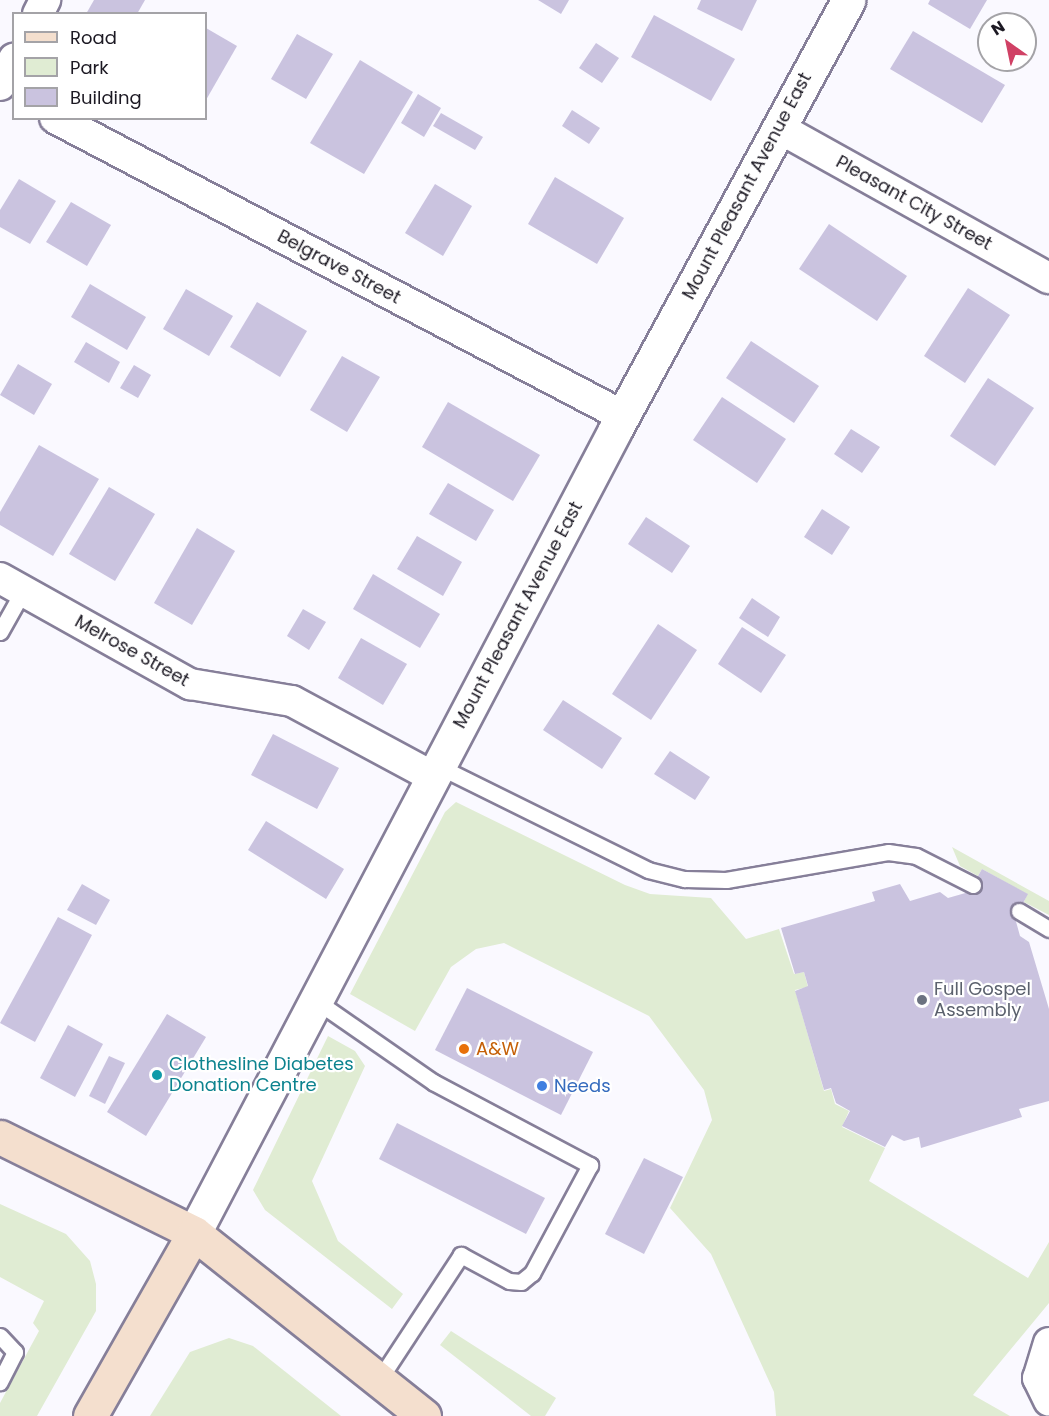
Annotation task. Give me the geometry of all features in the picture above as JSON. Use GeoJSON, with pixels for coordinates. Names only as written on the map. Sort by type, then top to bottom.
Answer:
{"type":"FeatureCollection","features":[{"type":"Feature","properties":{"kind":"main road"},"geometry":{"type":"LineString","coordinates":[[0,1137],[194,1233],[424,1416]]}},
{"type":"Feature","properties":{"kind":"main road"},"geometry":{"type":"LineString","coordinates":[[90,1416],[194,1233]]}},
{"type":"Feature","properties":{"kind":"street","name":"Mount Pleasant Avenue East"},"geometry":{"type":"LineString","coordinates":[[194,1233],[623,416],[848,0]]}},
{"type":"Feature","properties":{"kind":"street"},"geometry":{"type":"LineString","coordinates":[[0,85],[12,64]]}},
{"type":"Feature","properties":{"kind":"street","name":"Belgrave Street"},"geometry":{"type":"LineString","coordinates":[[59,120],[623,416]]}},
{"type":"Feature","properties":{"kind":"street","name":"Pleasant City Street"},"geometry":{"type":"LineString","coordinates":[[779,128],[1049,278]]}},
{"type":"Feature","properties":{"kind":"street","name":"Melrose Street"},"geometry":{"type":"LineString","coordinates":[[11,585],[190,684],[292,701],[436,772]]}},
{"type":"Feature","properties":{"kind":"street"},"geometry":{"type":"LineString","coordinates":[[1044,1389],[1049,1343]]}},
{"type":"Feature","properties":{"kind":"lane"},"geometry":{"type":"LineString","coordinates":[[0,632],[11,585]]}},
{"type":"Feature","properties":{"kind":"lane"},"geometry":{"type":"LineString","coordinates":[[436,772],[648,870],[685,879],[726,880],[871,853],[903,852],[972,885]]}},
{"type":"Feature","properties":{"kind":"lane"},"geometry":{"type":"LineString","coordinates":[[1019,911],[1049,929]]}},
{"type":"Feature","properties":{"kind":"lane"},"geometry":{"type":"LineString","coordinates":[[315,1000],[433,1082],[590,1165],[532,1274],[521,1282],[509,1281],[461,1255],[379,1380]]}},
{"type":"Feature","properties":{"kind":"lane"},"geometry":{"type":"LineString","coordinates":[[0,1336],[14,1346],[2,1379]]}},
{"type":"Feature","properties":{"kind":"green space"},"geometry":{"type":"Polygon","coordinates":[[[456,802],[625,885],[650,894],[711,898],[746,939],[779,929],[794,974],[804,972],[808,987],[795,990],[824,1091],[831,1089],[835,1104],[849,1111],[842,1127],[885,1148],[869,1181],[1028,1278],[1049,1242],[1049,1303],[973,1395],[1010,1416],[776,1416],[774,1392],[711,1254],[670,1208],[712,1120],[704,1090],[649,1016],[504,943],[476,949],[451,967],[415,1031],[350,994],[445,812],[456,802]]]}},
{"type":"Feature","properties":{"kind":"green space"},"geometry":{"type":"Polygon","coordinates":[[[952,847],[1049,901],[1049,915],[1024,902],[1027,894],[982,869],[978,876],[960,866],[952,847]]]}},
{"type":"Feature","properties":{"kind":"green space"},"geometry":{"type":"Polygon","coordinates":[[[328,1036],[355,1051],[365,1066],[312,1181],[338,1241],[403,1294],[392,1309],[265,1210],[253,1190],[328,1036]]]}},
{"type":"Feature","properties":{"kind":"green space"},"geometry":{"type":"Polygon","coordinates":[[[0,1204],[66,1234],[90,1261],[96,1284],[96,1311],[37,1416],[0,1416],[0,1403],[39,1331],[33,1323],[44,1301],[0,1277],[0,1204]]]}},
{"type":"Feature","properties":{"kind":"green space"},"geometry":{"type":"Polygon","coordinates":[[[451,1331],[556,1398],[545,1416],[531,1416],[440,1345],[451,1331]]]}},
{"type":"Feature","properties":{"kind":"green space"},"geometry":{"type":"Polygon","coordinates":[[[229,1338],[253,1346],[341,1416],[150,1416],[190,1352],[229,1338]]]}},
{"type":"Feature","properties":{"kind":"building"},"geometry":{"type":"Polygon","coordinates":[[[94,0],[145,0],[138,12],[87,12],[94,0]]]}},
{"type":"Feature","properties":{"kind":"building"},"geometry":{"type":"Polygon","coordinates":[[[538,0],[569,0],[561,14],[538,0]]]}},
{"type":"Feature","properties":{"kind":"building"},"geometry":{"type":"Polygon","coordinates":[[[701,0],[757,0],[742,31],[697,9],[701,0]]]}},
{"type":"Feature","properties":{"kind":"building"},"geometry":{"type":"Polygon","coordinates":[[[930,0],[987,0],[980,12],[977,12],[977,17],[970,29],[928,4],[930,0]]]}},
{"type":"Feature","properties":{"kind":"building"},"geometry":{"type":"Polygon","coordinates":[[[654,15],[735,59],[711,101],[631,57],[654,15]]]}},
{"type":"Feature","properties":{"kind":"building"},"geometry":{"type":"Polygon","coordinates":[[[207,29],[237,46],[207,98],[207,29]]]}},
{"type":"Feature","properties":{"kind":"building"},"geometry":{"type":"Polygon","coordinates":[[[913,31],[977,69],[977,72],[983,72],[1005,85],[982,123],[890,69],[913,31]]]}},
{"type":"Feature","properties":{"kind":"building"},"geometry":{"type":"Polygon","coordinates":[[[297,34],[333,54],[306,99],[271,79],[297,34]]]}},
{"type":"Feature","properties":{"kind":"building"},"geometry":{"type":"Polygon","coordinates":[[[596,43],[619,58],[602,83],[579,68],[596,43]]]}},
{"type":"Feature","properties":{"kind":"building"},"geometry":{"type":"Polygon","coordinates":[[[360,60],[413,92],[364,174],[310,143],[360,60]]]}},
{"type":"Feature","properties":{"kind":"building"},"geometry":{"type":"Polygon","coordinates":[[[418,94],[441,108],[424,137],[401,123],[418,94]]]}},
{"type":"Feature","properties":{"kind":"building"},"geometry":{"type":"Polygon","coordinates":[[[572,110],[600,128],[589,144],[562,126],[572,110]]]}},
{"type":"Feature","properties":{"kind":"building"},"geometry":{"type":"Polygon","coordinates":[[[441,113],[483,137],[475,150],[433,126],[441,113]]]}},
{"type":"Feature","properties":{"kind":"building"},"geometry":{"type":"Polygon","coordinates":[[[555,177],[624,218],[597,264],[528,224],[555,177]]]}},
{"type":"Feature","properties":{"kind":"building"},"geometry":{"type":"Polygon","coordinates":[[[19,179],[56,201],[30,244],[0,227],[0,210],[19,179]]]}},
{"type":"Feature","properties":{"kind":"building"},"geometry":{"type":"Polygon","coordinates":[[[435,184],[472,206],[443,256],[405,233],[435,184]]]}},
{"type":"Feature","properties":{"kind":"building"},"geometry":{"type":"Polygon","coordinates":[[[71,202],[111,225],[87,266],[46,242],[71,202]]]}},
{"type":"Feature","properties":{"kind":"building"},"geometry":{"type":"Polygon","coordinates":[[[829,224],[907,276],[877,321],[799,269],[829,224]]]}},
{"type":"Feature","properties":{"kind":"building"},"geometry":{"type":"Polygon","coordinates":[[[90,284],[146,317],[127,350],[71,317],[90,284]]]}},
{"type":"Feature","properties":{"kind":"building"},"geometry":{"type":"Polygon","coordinates":[[[968,288],[1010,315],[965,383],[924,356],[968,288]]]}},
{"type":"Feature","properties":{"kind":"building"},"geometry":{"type":"Polygon","coordinates":[[[186,289],[233,316],[209,356],[163,329],[186,289]]]}},
{"type":"Feature","properties":{"kind":"building"},"geometry":{"type":"Polygon","coordinates":[[[257,302],[307,331],[280,377],[230,347],[257,302]]]}},
{"type":"Feature","properties":{"kind":"building"},"geometry":{"type":"Polygon","coordinates":[[[751,341],[819,386],[794,423],[726,378],[751,341]]]}},
{"type":"Feature","properties":{"kind":"building"},"geometry":{"type":"Polygon","coordinates":[[[86,342],[120,362],[109,383],[74,362],[86,342]]]}},
{"type":"Feature","properties":{"kind":"building"},"geometry":{"type":"Polygon","coordinates":[[[342,356],[380,377],[347,432],[310,410],[342,356]]]}},
{"type":"Feature","properties":{"kind":"building"},"geometry":{"type":"Polygon","coordinates":[[[18,364],[52,384],[34,415],[0,395],[18,364]]]}},
{"type":"Feature","properties":{"kind":"building"},"geometry":{"type":"Polygon","coordinates":[[[134,365],[151,375],[138,398],[120,388],[134,365]]]}},
{"type":"Feature","properties":{"kind":"building"},"geometry":{"type":"Polygon","coordinates":[[[988,378],[1034,408],[995,466],[950,436],[988,378]]]}},
{"type":"Feature","properties":{"kind":"building"},"geometry":{"type":"Polygon","coordinates":[[[722,397],[786,439],[757,483],[693,440],[722,397]]]}},
{"type":"Feature","properties":{"kind":"building"},"geometry":{"type":"Polygon","coordinates":[[[448,402],[540,455],[513,501],[422,447],[448,402]]]}},
{"type":"Feature","properties":{"kind":"building"},"geometry":{"type":"Polygon","coordinates":[[[851,429],[880,447],[862,473],[834,454],[851,429]]]}},
{"type":"Feature","properties":{"kind":"building"},"geometry":{"type":"Polygon","coordinates":[[[39,445],[99,479],[53,556],[0,525],[0,512],[39,445]]]}},
{"type":"Feature","properties":{"kind":"building"},"geometry":{"type":"Polygon","coordinates":[[[448,483],[494,510],[476,541],[429,514],[448,483]]]}},
{"type":"Feature","properties":{"kind":"building"},"geometry":{"type":"Polygon","coordinates":[[[109,487],[155,514],[115,581],[69,554],[109,487]]]}},
{"type":"Feature","properties":{"kind":"building"},"geometry":{"type":"Polygon","coordinates":[[[822,509],[850,527],[832,555],[804,537],[822,509]]]}},
{"type":"Feature","properties":{"kind":"building"},"geometry":{"type":"Polygon","coordinates":[[[646,517],[690,546],[672,573],[628,544],[646,517]]]}},
{"type":"Feature","properties":{"kind":"building"},"geometry":{"type":"Polygon","coordinates":[[[197,528],[235,551],[192,625],[154,603],[197,528]]]}},
{"type":"Feature","properties":{"kind":"building"},"geometry":{"type":"Polygon","coordinates":[[[417,536],[462,562],[443,596],[397,569],[417,536]]]}},
{"type":"Feature","properties":{"kind":"building"},"geometry":{"type":"Polygon","coordinates":[[[373,574],[440,614],[420,648],[353,609],[373,574]]]}},
{"type":"Feature","properties":{"kind":"building"},"geometry":{"type":"Polygon","coordinates":[[[752,598],[780,617],[768,637],[739,618],[752,598]]]}},
{"type":"Feature","properties":{"kind":"building"},"geometry":{"type":"Polygon","coordinates":[[[303,609],[326,622],[309,650],[287,636],[303,609]]]}},
{"type":"Feature","properties":{"kind":"building"},"geometry":{"type":"Polygon","coordinates":[[[658,624],[697,650],[651,720],[612,694],[658,624]]]}},
{"type":"Feature","properties":{"kind":"building"},"geometry":{"type":"Polygon","coordinates":[[[742,627],[786,655],[761,693],[718,664],[742,627]]]}},
{"type":"Feature","properties":{"kind":"building"},"geometry":{"type":"Polygon","coordinates":[[[361,638],[407,664],[383,705],[338,678],[361,638]]]}},
{"type":"Feature","properties":{"kind":"building"},"geometry":{"type":"Polygon","coordinates":[[[563,700],[622,738],[602,769],[543,730],[563,700]]]}},
{"type":"Feature","properties":{"kind":"building"},"geometry":{"type":"Polygon","coordinates":[[[273,734],[339,768],[317,809],[251,775],[273,734]]]}},
{"type":"Feature","properties":{"kind":"building"},"geometry":{"type":"Polygon","coordinates":[[[670,751],[710,777],[695,800],[654,774],[670,751]]]}},
{"type":"Feature","properties":{"kind":"building"},"geometry":{"type":"Polygon","coordinates":[[[266,821],[344,869],[326,899],[248,850],[266,821]]]}},
{"type":"Feature","properties":{"kind":"building","name":"Full Gospel Assembly"},"geometry":{"type":"Polygon","coordinates":[[[982,869],[1028,894],[1015,918],[1020,936],[1029,942],[1049,1009],[1049,1101],[1019,1109],[1022,1117],[921,1148],[919,1137],[904,1141],[892,1135],[885,1147],[842,1126],[850,1111],[836,1103],[831,1088],[824,1090],[795,991],[808,986],[804,972],[795,974],[781,928],[875,901],[872,892],[900,884],[910,901],[940,892],[948,898],[969,892],[982,869]]]}},
{"type":"Feature","properties":{"kind":"building"},"geometry":{"type":"Polygon","coordinates":[[[82,884],[110,900],[96,925],[67,910],[82,884]]]}},
{"type":"Feature","properties":{"kind":"building"},"geometry":{"type":"Polygon","coordinates":[[[58,917],[92,935],[35,1042],[0,1023],[58,917]]]}},
{"type":"Feature","properties":{"kind":"building"},"geometry":{"type":"Polygon","coordinates":[[[467,988],[593,1052],[561,1115],[435,1050],[467,988]]]}},
{"type":"Feature","properties":{"kind":"building","name":"Clothesline Diabetes Donation Centre"},"geometry":{"type":"Polygon","coordinates":[[[167,1014],[206,1037],[146,1136],[107,1112],[167,1014]]]}},
{"type":"Feature","properties":{"kind":"building"},"geometry":{"type":"Polygon","coordinates":[[[68,1025],[103,1044],[75,1097],[40,1078],[68,1025]]]}},
{"type":"Feature","properties":{"kind":"building"},"geometry":{"type":"Polygon","coordinates":[[[109,1056],[125,1063],[105,1104],[89,1096],[109,1056]]]}},
{"type":"Feature","properties":{"kind":"building"},"geometry":{"type":"Polygon","coordinates":[[[397,1123],[545,1198],[526,1234],[379,1159],[397,1123]]]}},
{"type":"Feature","properties":{"kind":"building"},"geometry":{"type":"Polygon","coordinates":[[[644,1158],[683,1177],[644,1254],[605,1234],[644,1158]]]}},
{"type":"Feature","properties":{"kind":"place","name":"Full Gospel Assembly"},"geometry":{"type":"Point","coordinates":[922,1000]}},
{"type":"Feature","properties":{"kind":"place","name":"A&W"},"geometry":{"type":"Point","coordinates":[464,1049]}},
{"type":"Feature","properties":{"kind":"place","name":"Clothesline Diabetes Donation Centre"},"geometry":{"type":"Point","coordinates":[157,1075]}},
{"type":"Feature","properties":{"kind":"place","name":"Needs"},"geometry":{"type":"Point","coordinates":[542,1086]}}]}
